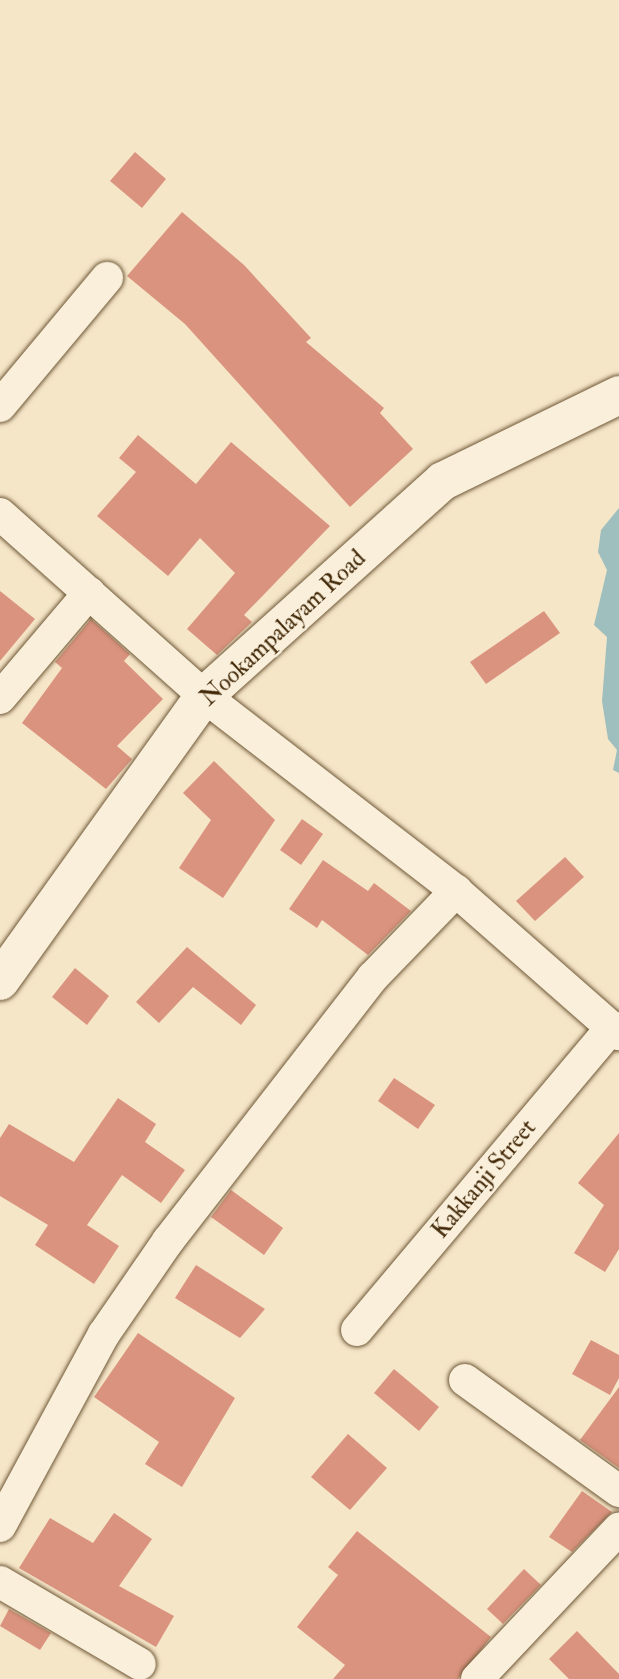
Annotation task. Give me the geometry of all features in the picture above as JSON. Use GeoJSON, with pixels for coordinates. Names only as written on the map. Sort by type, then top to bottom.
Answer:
{"type":"FeatureCollection","features":[{"type":"Feature","properties":{"kind":"street"},"geometry":{"type":"LineString","coordinates":[[0,406],[107,278]]}},
{"type":"Feature","properties":{"kind":"street","name":"Nookampalayam Road"},"geometry":{"type":"LineString","coordinates":[[0,981],[204,696],[443,481],[619,395]]}},
{"type":"Feature","properties":{"kind":"street"},"geometry":{"type":"LineString","coordinates":[[0,514],[204,696],[456,891],[615,1031]]}},
{"type":"Feature","properties":{"kind":"street"},"geometry":{"type":"LineString","coordinates":[[0,698],[89,593]]}},
{"type":"Feature","properties":{"kind":"street"},"geometry":{"type":"LineString","coordinates":[[0,1526],[104,1334],[169,1241],[373,977],[456,891]]}},
{"type":"Feature","properties":{"kind":"street","name":"Kakkanji Street"},"geometry":{"type":"LineString","coordinates":[[357,1330],[615,1031]]}},
{"type":"Feature","properties":{"kind":"street"},"geometry":{"type":"LineString","coordinates":[[465,1380],[619,1491]]}},
{"type":"Feature","properties":{"kind":"street"},"geometry":{"type":"LineString","coordinates":[[477,1679],[619,1530]]}},
{"type":"Feature","properties":{"kind":"street"},"geometry":{"type":"LineString","coordinates":[[0,1582],[140,1664]]}},
{"type":"Feature","properties":{"kind":"water"},"geometry":{"type":"Polygon","coordinates":[[[619,508],[619,773],[613,770],[617,750],[608,739],[602,701],[607,637],[594,625],[607,570],[598,552],[601,530],[619,508]]]}},
{"type":"Feature","properties":{"kind":"building"},"geometry":{"type":"Polygon","coordinates":[[[135,152],[166,179],[142,208],[110,181],[135,152]]]}},
{"type":"Feature","properties":{"kind":"building"},"geometry":{"type":"Polygon","coordinates":[[[182,212],[244,265],[311,338],[306,342],[384,408],[380,413],[413,449],[350,507],[185,324],[127,276],[182,212]]]}},
{"type":"Feature","properties":{"kind":"building"},"geometry":{"type":"Polygon","coordinates":[[[138,435],[196,484],[231,442],[330,526],[244,615],[252,622],[217,655],[187,629],[235,573],[200,538],[168,576],[97,516],[136,472],[119,458],[138,435]]]}},
{"type":"Feature","properties":{"kind":"building"},"geometry":{"type":"Polygon","coordinates":[[[0,591],[35,619],[0,661],[0,591]]]}},
{"type":"Feature","properties":{"kind":"building"},"geometry":{"type":"Polygon","coordinates":[[[544,611],[560,633],[486,684],[470,662],[544,611]]]}},
{"type":"Feature","properties":{"kind":"building"},"geometry":{"type":"Polygon","coordinates":[[[91,619],[130,654],[124,661],[163,699],[117,746],[132,759],[106,789],[22,723],[62,668],[55,662],[91,619]]]}},
{"type":"Feature","properties":{"kind":"building"},"geometry":{"type":"Polygon","coordinates":[[[214,761],[275,820],[223,898],[179,868],[211,820],[183,793],[214,761]]]}},
{"type":"Feature","properties":{"kind":"building"},"geometry":{"type":"Polygon","coordinates":[[[302,819],[323,834],[301,865],[280,850],[302,819]]]}},
{"type":"Feature","properties":{"kind":"building"},"geometry":{"type":"Polygon","coordinates":[[[565,857],[584,877],[535,921],[516,901],[565,857]]]}},
{"type":"Feature","properties":{"kind":"building"},"geometry":{"type":"Polygon","coordinates":[[[323,860],[368,891],[374,883],[411,911],[368,955],[322,920],[317,928],[289,909],[323,860]]]}},
{"type":"Feature","properties":{"kind":"building"},"geometry":{"type":"Polygon","coordinates":[[[187,947],[256,1005],[241,1025],[193,987],[159,1023],[136,1002],[187,947]]]}},
{"type":"Feature","properties":{"kind":"building"},"geometry":{"type":"Polygon","coordinates":[[[75,968],[109,996],[87,1025],[52,997],[75,968]]]}},
{"type":"Feature","properties":{"kind":"building"},"geometry":{"type":"Polygon","coordinates":[[[394,1078],[435,1105],[418,1129],[378,1101],[394,1078]]]}},
{"type":"Feature","properties":{"kind":"building"},"geometry":{"type":"Polygon","coordinates":[[[118,1098],[156,1124],[145,1142],[185,1170],[161,1203],[122,1175],[87,1225],[119,1246],[94,1284],[35,1245],[48,1225],[0,1196],[0,1138],[9,1124],[74,1162],[118,1098]]]}},
{"type":"Feature","properties":{"kind":"building"},"geometry":{"type":"Polygon","coordinates":[[[619,1133],[619,1249],[605,1272],[574,1253],[604,1205],[578,1183],[619,1133]]]}},
{"type":"Feature","properties":{"kind":"building"},"geometry":{"type":"Polygon","coordinates":[[[231,1190],[283,1228],[264,1255],[211,1217],[231,1190]]]}},
{"type":"Feature","properties":{"kind":"building"},"geometry":{"type":"Polygon","coordinates":[[[196,1265],[265,1309],[240,1338],[175,1298],[196,1265]]]}},
{"type":"Feature","properties":{"kind":"building"},"geometry":{"type":"Polygon","coordinates":[[[138,1333],[235,1398],[182,1487],[145,1464],[159,1442],[94,1397],[138,1333]]]}},
{"type":"Feature","properties":{"kind":"building"},"geometry":{"type":"Polygon","coordinates":[[[591,1340],[619,1355],[619,1378],[610,1395],[572,1374],[591,1340]]]}},
{"type":"Feature","properties":{"kind":"building"},"geometry":{"type":"Polygon","coordinates":[[[394,1369],[439,1407],[419,1431],[374,1393],[394,1369]]]}},
{"type":"Feature","properties":{"kind":"building"},"geometry":{"type":"Polygon","coordinates":[[[619,1387],[619,1468],[580,1440],[619,1387]]]}},
{"type":"Feature","properties":{"kind":"building"},"geometry":{"type":"Polygon","coordinates":[[[348,1434],[387,1468],[350,1510],[311,1477],[348,1434]]]}},
{"type":"Feature","properties":{"kind":"building"},"geometry":{"type":"Polygon","coordinates":[[[582,1491],[612,1512],[572,1552],[549,1537],[582,1491]]]}},
{"type":"Feature","properties":{"kind":"building"},"geometry":{"type":"Polygon","coordinates":[[[114,1513],[152,1539],[119,1586],[174,1616],[156,1647],[19,1568],[50,1518],[93,1543],[114,1513]]]}},
{"type":"Feature","properties":{"kind":"building"},"geometry":{"type":"Polygon","coordinates":[[[357,1531],[491,1637],[458,1679],[333,1679],[345,1665],[297,1627],[338,1575],[328,1567],[357,1531]]]}},
{"type":"Feature","properties":{"kind":"building"},"geometry":{"type":"Polygon","coordinates":[[[524,1569],[541,1585],[503,1624],[487,1609],[524,1569]]]}},
{"type":"Feature","properties":{"kind":"building"},"geometry":{"type":"Polygon","coordinates":[[[9,1609],[51,1633],[40,1650],[0,1626],[9,1609]]]}},
{"type":"Feature","properties":{"kind":"building"},"geometry":{"type":"Polygon","coordinates":[[[577,1631],[619,1674],[619,1679],[569,1679],[549,1659],[577,1631]]]}}]}
